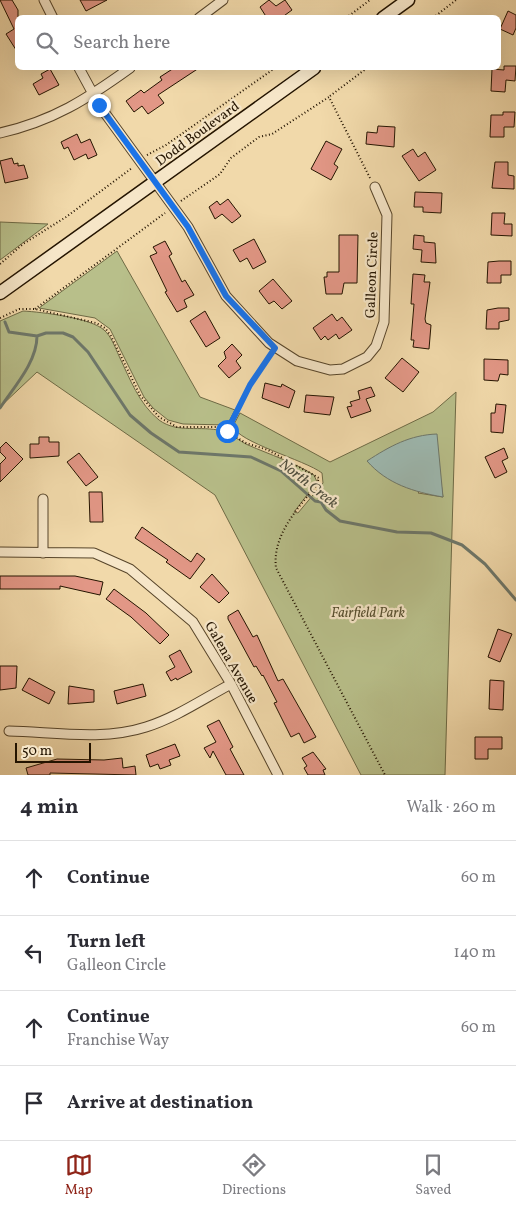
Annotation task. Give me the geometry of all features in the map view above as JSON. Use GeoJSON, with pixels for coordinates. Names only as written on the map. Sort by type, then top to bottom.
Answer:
{"type":"FeatureCollection","features":[{"type":"Feature","properties":{"kind":"street"},"geometry":{"type":"LineString","coordinates":[[44,0],[52,15]]}},
{"type":"Feature","properties":{"kind":"street"},"geometry":{"type":"LineString","coordinates":[[202,15],[212,4],[223,0]]}},
{"type":"Feature","properties":{"kind":"street"},"geometry":{"type":"LineString","coordinates":[[387,15],[408,0]]}},
{"type":"Feature","properties":{"kind":"street","name":"Galleon Circle"},"geometry":{"type":"LineString","coordinates":[[80,70],[93,94],[188,227],[226,296],[275,348],[297,361],[330,370],[343,369],[367,357],[376,346],[384,322],[387,215],[375,187]]}},
{"type":"Feature","properties":{"kind":"street"},"geometry":{"type":"LineString","coordinates":[[0,133],[52,118],[93,94],[127,70]]}},
{"type":"Feature","properties":{"kind":"street","name":"Dodd Boulevard"},"geometry":{"type":"LineString","coordinates":[[0,293],[311,70]]}},
{"type":"Feature","properties":{"kind":"street"},"geometry":{"type":"LineString","coordinates":[[43,499],[43,553]]}},
{"type":"Feature","properties":{"kind":"street","name":"Galena Avenue"},"geometry":{"type":"LineString","coordinates":[[0,552],[94,553],[130,569],[193,622],[231,684],[278,775]]}},
{"type":"Feature","properties":{"kind":"street"},"geometry":{"type":"LineString","coordinates":[[9,731],[105,734],[133,731],[162,721],[231,684]]}},
{"type":"Feature","properties":{"kind":"path"},"geometry":{"type":"LineString","coordinates":[[350,15],[370,0]]}},
{"type":"Feature","properties":{"kind":"path"},"geometry":{"type":"LineString","coordinates":[[437,15],[456,0]]}},
{"type":"Feature","properties":{"kind":"path"},"geometry":{"type":"LineString","coordinates":[[35,310],[220,174],[231,158],[259,137],[272,134],[329,97],[364,70]]}},
{"type":"Feature","properties":{"kind":"path"},"geometry":{"type":"LineString","coordinates":[[329,97],[375,187]]}},
{"type":"Feature","properties":{"kind":"path"},"geometry":{"type":"LineString","coordinates":[[0,318],[19,310],[35,310],[87,320],[105,328],[117,346],[140,396],[154,412],[169,424],[177,427],[218,428],[227,431],[246,443],[268,450],[314,473],[319,478],[316,486],[301,504],[281,535],[275,559],[276,568],[385,775]]}},
{"type":"Feature","properties":{"kind":"path"},"geometry":{"type":"LineString","coordinates":[[227,431],[250,385],[275,348]]}},
{"type":"Feature","properties":{"kind":"green space"},"geometry":{"type":"Polygon","coordinates":[[[0,222],[48,224],[0,260],[0,222]]]}},
{"type":"Feature","properties":{"kind":"green space"},"geometry":{"type":"Polygon","coordinates":[[[117,251],[200,397],[235,410],[227,425],[183,424],[168,420],[153,408],[144,397],[110,329],[95,318],[39,308],[117,251]]]}},
{"type":"Feature","properties":{"kind":"green space","name":"Fairfield Park"},"geometry":{"type":"Polygon","coordinates":[[[23,311],[66,316],[98,326],[109,335],[140,399],[159,420],[174,427],[214,429],[225,432],[248,445],[290,462],[314,475],[317,482],[294,512],[298,513],[323,483],[322,473],[258,444],[237,432],[233,426],[240,413],[330,462],[433,412],[456,392],[445,775],[361,775],[215,495],[37,372],[0,407],[0,321],[23,311]],[[439,469],[418,493],[443,497],[439,469]]]}},
{"type":"Feature","properties":{"kind":"water"},"geometry":{"type":"Polygon","coordinates":[[[437,434],[443,497],[402,486],[383,476],[367,461],[400,442],[437,434]]]}},
{"type":"Feature","properties":{"kind":"building"},"geometry":{"type":"Polygon","coordinates":[[[0,0],[12,0],[18,10],[18,15],[15,15],[15,48],[6,34],[14,29],[0,0]]]}},
{"type":"Feature","properties":{"kind":"building"},"geometry":{"type":"Polygon","coordinates":[[[80,0],[107,0],[86,11],[80,0]]]}},
{"type":"Feature","properties":{"kind":"building"},"geometry":{"type":"Polygon","coordinates":[[[269,0],[276,6],[285,0],[292,10],[285,15],[265,15],[260,7],[269,0]]]}},
{"type":"Feature","properties":{"kind":"building"},"geometry":{"type":"Polygon","coordinates":[[[508,11],[516,15],[516,28],[513,35],[501,29],[508,11]]]}},
{"type":"Feature","properties":{"kind":"building"},"geometry":{"type":"Polygon","coordinates":[[[504,66],[516,66],[515,81],[506,80],[505,92],[491,91],[492,70],[504,70],[504,66]]]}},
{"type":"Feature","properties":{"kind":"building"},"geometry":{"type":"Polygon","coordinates":[[[51,70],[59,85],[39,95],[33,84],[43,78],[41,74],[51,70]]]}},
{"type":"Feature","properties":{"kind":"building"},"geometry":{"type":"Polygon","coordinates":[[[171,70],[196,70],[158,95],[164,103],[148,114],[142,106],[134,112],[126,101],[141,90],[144,93],[162,80],[160,77],[171,70]]]}},
{"type":"Feature","properties":{"kind":"building"},"geometry":{"type":"Polygon","coordinates":[[[503,112],[515,112],[514,127],[504,127],[504,137],[490,137],[491,115],[503,115],[503,112]]]}},
{"type":"Feature","properties":{"kind":"building"},"geometry":{"type":"Polygon","coordinates":[[[378,126],[395,127],[394,147],[366,144],[367,132],[377,133],[378,126]]]}},
{"type":"Feature","properties":{"kind":"building"},"geometry":{"type":"Polygon","coordinates":[[[77,134],[81,143],[90,139],[97,155],[88,159],[86,154],[74,160],[68,147],[64,149],[61,142],[77,134]]]}},
{"type":"Feature","properties":{"kind":"building"},"geometry":{"type":"Polygon","coordinates":[[[326,141],[342,149],[334,164],[338,167],[331,180],[311,169],[326,141]]]}},
{"type":"Feature","properties":{"kind":"building"},"geometry":{"type":"Polygon","coordinates":[[[413,149],[418,157],[425,152],[436,170],[419,181],[402,156],[413,149]]]}},
{"type":"Feature","properties":{"kind":"building"},"geometry":{"type":"Polygon","coordinates":[[[12,158],[14,164],[18,163],[18,166],[24,165],[28,178],[5,183],[0,161],[12,158]]]}},
{"type":"Feature","properties":{"kind":"building"},"geometry":{"type":"Polygon","coordinates":[[[495,162],[508,162],[508,175],[514,176],[514,189],[492,188],[495,162]]]}},
{"type":"Feature","properties":{"kind":"building"},"geometry":{"type":"Polygon","coordinates":[[[415,192],[442,193],[441,213],[423,212],[423,207],[414,207],[415,192]]]}},
{"type":"Feature","properties":{"kind":"building"},"geometry":{"type":"Polygon","coordinates":[[[228,199],[241,216],[232,223],[222,214],[215,219],[209,207],[217,201],[220,205],[228,199]]]}},
{"type":"Feature","properties":{"kind":"building"},"geometry":{"type":"Polygon","coordinates":[[[492,213],[505,213],[504,224],[512,224],[512,236],[491,235],[492,213]]]}},
{"type":"Feature","properties":{"kind":"building"},"geometry":{"type":"Polygon","coordinates":[[[339,235],[358,235],[357,283],[344,283],[342,294],[326,294],[324,277],[327,277],[327,272],[339,272],[339,235]]]}},
{"type":"Feature","properties":{"kind":"building"},"geometry":{"type":"Polygon","coordinates":[[[414,235],[424,236],[424,242],[435,243],[436,263],[421,262],[422,250],[413,249],[414,235]]]}},
{"type":"Feature","properties":{"kind":"building"},"geometry":{"type":"Polygon","coordinates":[[[254,239],[266,262],[253,269],[247,258],[240,262],[233,250],[254,239]]]}},
{"type":"Feature","properties":{"kind":"building"},"geometry":{"type":"Polygon","coordinates":[[[165,241],[172,254],[169,256],[182,282],[185,280],[194,295],[184,300],[187,307],[177,312],[165,292],[167,291],[150,256],[157,253],[153,247],[165,241]]]}},
{"type":"Feature","properties":{"kind":"building"},"geometry":{"type":"Polygon","coordinates":[[[511,261],[511,275],[501,275],[501,283],[487,283],[488,262],[511,261]]]}},
{"type":"Feature","properties":{"kind":"building"},"geometry":{"type":"Polygon","coordinates":[[[413,274],[425,275],[424,282],[430,282],[425,319],[426,323],[431,325],[429,349],[413,347],[414,340],[411,340],[414,304],[411,304],[413,274]]]}},
{"type":"Feature","properties":{"kind":"building"},"geometry":{"type":"Polygon","coordinates":[[[273,279],[292,301],[282,309],[274,301],[269,304],[259,291],[273,279]]]}},
{"type":"Feature","properties":{"kind":"building"},"geometry":{"type":"Polygon","coordinates":[[[509,308],[509,320],[499,322],[499,329],[486,329],[487,310],[509,308]]]}},
{"type":"Feature","properties":{"kind":"building"},"geometry":{"type":"Polygon","coordinates":[[[205,311],[220,338],[206,347],[190,321],[205,311]]]}},
{"type":"Feature","properties":{"kind":"building"},"geometry":{"type":"Polygon","coordinates":[[[332,314],[337,321],[342,317],[352,330],[339,339],[336,334],[328,340],[325,336],[321,340],[313,328],[332,314]]]}},
{"type":"Feature","properties":{"kind":"building"},"geometry":{"type":"Polygon","coordinates":[[[232,344],[242,355],[236,361],[241,368],[229,378],[218,366],[226,358],[224,352],[232,344]]]}},
{"type":"Feature","properties":{"kind":"building"},"geometry":{"type":"Polygon","coordinates":[[[402,358],[419,372],[403,392],[385,378],[402,358]]]}},
{"type":"Feature","properties":{"kind":"building"},"geometry":{"type":"Polygon","coordinates":[[[484,359],[508,360],[508,375],[500,374],[498,381],[484,380],[484,359]]]}},
{"type":"Feature","properties":{"kind":"building"},"geometry":{"type":"Polygon","coordinates":[[[265,383],[281,387],[282,384],[295,391],[289,408],[262,398],[265,383]]]}},
{"type":"Feature","properties":{"kind":"building"},"geometry":{"type":"Polygon","coordinates":[[[371,387],[375,396],[366,399],[371,411],[351,418],[347,407],[352,406],[350,402],[360,399],[358,391],[371,387]]]}},
{"type":"Feature","properties":{"kind":"building"},"geometry":{"type":"Polygon","coordinates":[[[306,395],[334,397],[330,415],[304,412],[306,395]]]}},
{"type":"Feature","properties":{"kind":"building"},"geometry":{"type":"Polygon","coordinates":[[[496,404],[506,405],[503,433],[491,432],[491,413],[495,413],[496,404]]]}},
{"type":"Feature","properties":{"kind":"building"},"geometry":{"type":"Polygon","coordinates":[[[39,437],[49,437],[49,442],[59,442],[59,456],[30,458],[30,444],[39,444],[39,437]]]}},
{"type":"Feature","properties":{"kind":"building"},"geometry":{"type":"Polygon","coordinates":[[[6,442],[23,459],[0,482],[0,464],[6,458],[0,452],[0,448],[6,442]]]}},
{"type":"Feature","properties":{"kind":"building"},"geometry":{"type":"Polygon","coordinates":[[[504,448],[508,458],[502,461],[507,472],[495,478],[485,457],[504,448]]]}},
{"type":"Feature","properties":{"kind":"building"},"geometry":{"type":"Polygon","coordinates":[[[79,453],[98,477],[86,486],[67,462],[79,453]]]}},
{"type":"Feature","properties":{"kind":"building"},"geometry":{"type":"Polygon","coordinates":[[[89,492],[102,492],[103,522],[90,522],[89,492]]]}},
{"type":"Feature","properties":{"kind":"building"},"geometry":{"type":"Polygon","coordinates":[[[142,527],[191,562],[197,553],[205,559],[190,579],[166,562],[168,560],[135,538],[142,527]]]}},
{"type":"Feature","properties":{"kind":"building"},"geometry":{"type":"Polygon","coordinates":[[[212,574],[229,593],[219,603],[200,587],[212,574]]]}},
{"type":"Feature","properties":{"kind":"building"},"geometry":{"type":"Polygon","coordinates":[[[0,576],[75,576],[103,582],[100,595],[60,586],[60,589],[0,589],[0,576]]]}},
{"type":"Feature","properties":{"kind":"building"},"geometry":{"type":"Polygon","coordinates":[[[114,589],[146,613],[169,635],[160,644],[131,617],[106,599],[114,589]]]}},
{"type":"Feature","properties":{"kind":"building"},"geometry":{"type":"Polygon","coordinates":[[[238,610],[253,637],[257,635],[278,681],[283,679],[316,737],[304,743],[299,733],[291,737],[274,703],[277,702],[263,675],[256,666],[254,667],[228,619],[228,616],[238,610]]]}},
{"type":"Feature","properties":{"kind":"building"},"geometry":{"type":"Polygon","coordinates":[[[498,629],[512,634],[500,662],[488,657],[498,629]]]}},
{"type":"Feature","properties":{"kind":"building"},"geometry":{"type":"Polygon","coordinates":[[[180,650],[192,672],[171,681],[166,672],[175,667],[169,656],[180,650]]]}},
{"type":"Feature","properties":{"kind":"building"},"geometry":{"type":"Polygon","coordinates":[[[0,666],[17,666],[16,688],[0,690],[0,666]]]}},
{"type":"Feature","properties":{"kind":"building"},"geometry":{"type":"Polygon","coordinates":[[[29,678],[55,692],[49,704],[22,690],[29,678]]]}},
{"type":"Feature","properties":{"kind":"building"},"geometry":{"type":"Polygon","coordinates":[[[490,680],[504,681],[503,710],[489,709],[490,680]]]}},
{"type":"Feature","properties":{"kind":"building"},"geometry":{"type":"Polygon","coordinates":[[[143,684],[146,696],[117,704],[114,691],[143,684]]]}},
{"type":"Feature","properties":{"kind":"building"},"geometry":{"type":"Polygon","coordinates":[[[69,686],[94,690],[94,702],[68,704],[69,686]]]}},
{"type":"Feature","properties":{"kind":"building"},"geometry":{"type":"Polygon","coordinates":[[[219,720],[233,747],[230,749],[244,775],[226,775],[213,751],[210,758],[204,748],[216,742],[207,726],[219,720]]]}},
{"type":"Feature","properties":{"kind":"building"},"geometry":{"type":"Polygon","coordinates":[[[475,737],[502,737],[502,749],[488,749],[488,759],[475,759],[475,737]]]}},
{"type":"Feature","properties":{"kind":"building"},"geometry":{"type":"Polygon","coordinates":[[[175,744],[180,756],[169,760],[171,765],[160,769],[158,764],[150,767],[146,755],[175,744]]]}},
{"type":"Feature","properties":{"kind":"building"},"geometry":{"type":"Polygon","coordinates":[[[313,752],[326,769],[323,770],[325,775],[308,775],[304,768],[307,766],[302,758],[313,752]]]}},
{"type":"Feature","properties":{"kind":"building"},"geometry":{"type":"Polygon","coordinates":[[[122,758],[123,768],[135,766],[136,775],[50,773],[50,775],[28,775],[26,768],[57,759],[104,760],[122,758]]]}},
{"type":"Feature","properties":{"kind":"waterway","name":"North Creek"},"geometry":{"type":"LineString","coordinates":[[5,322],[9,332],[37,336],[46,333],[63,333],[73,337],[88,352],[130,415],[151,433],[179,452],[251,457],[281,471],[315,501],[321,502],[326,510],[340,521],[397,532],[431,533],[462,545],[485,564],[516,600]]}},
{"type":"Feature","properties":{"kind":"waterway"},"geometry":{"type":"LineString","coordinates":[[0,408],[29,365],[36,346],[37,336]]}},
{"type":"Feature","properties":{"kind":"route"},"geometry":{"type":"LineString","coordinates":[[99,105],[188,227],[226,296],[275,348],[250,385],[227,431]]}}]}
